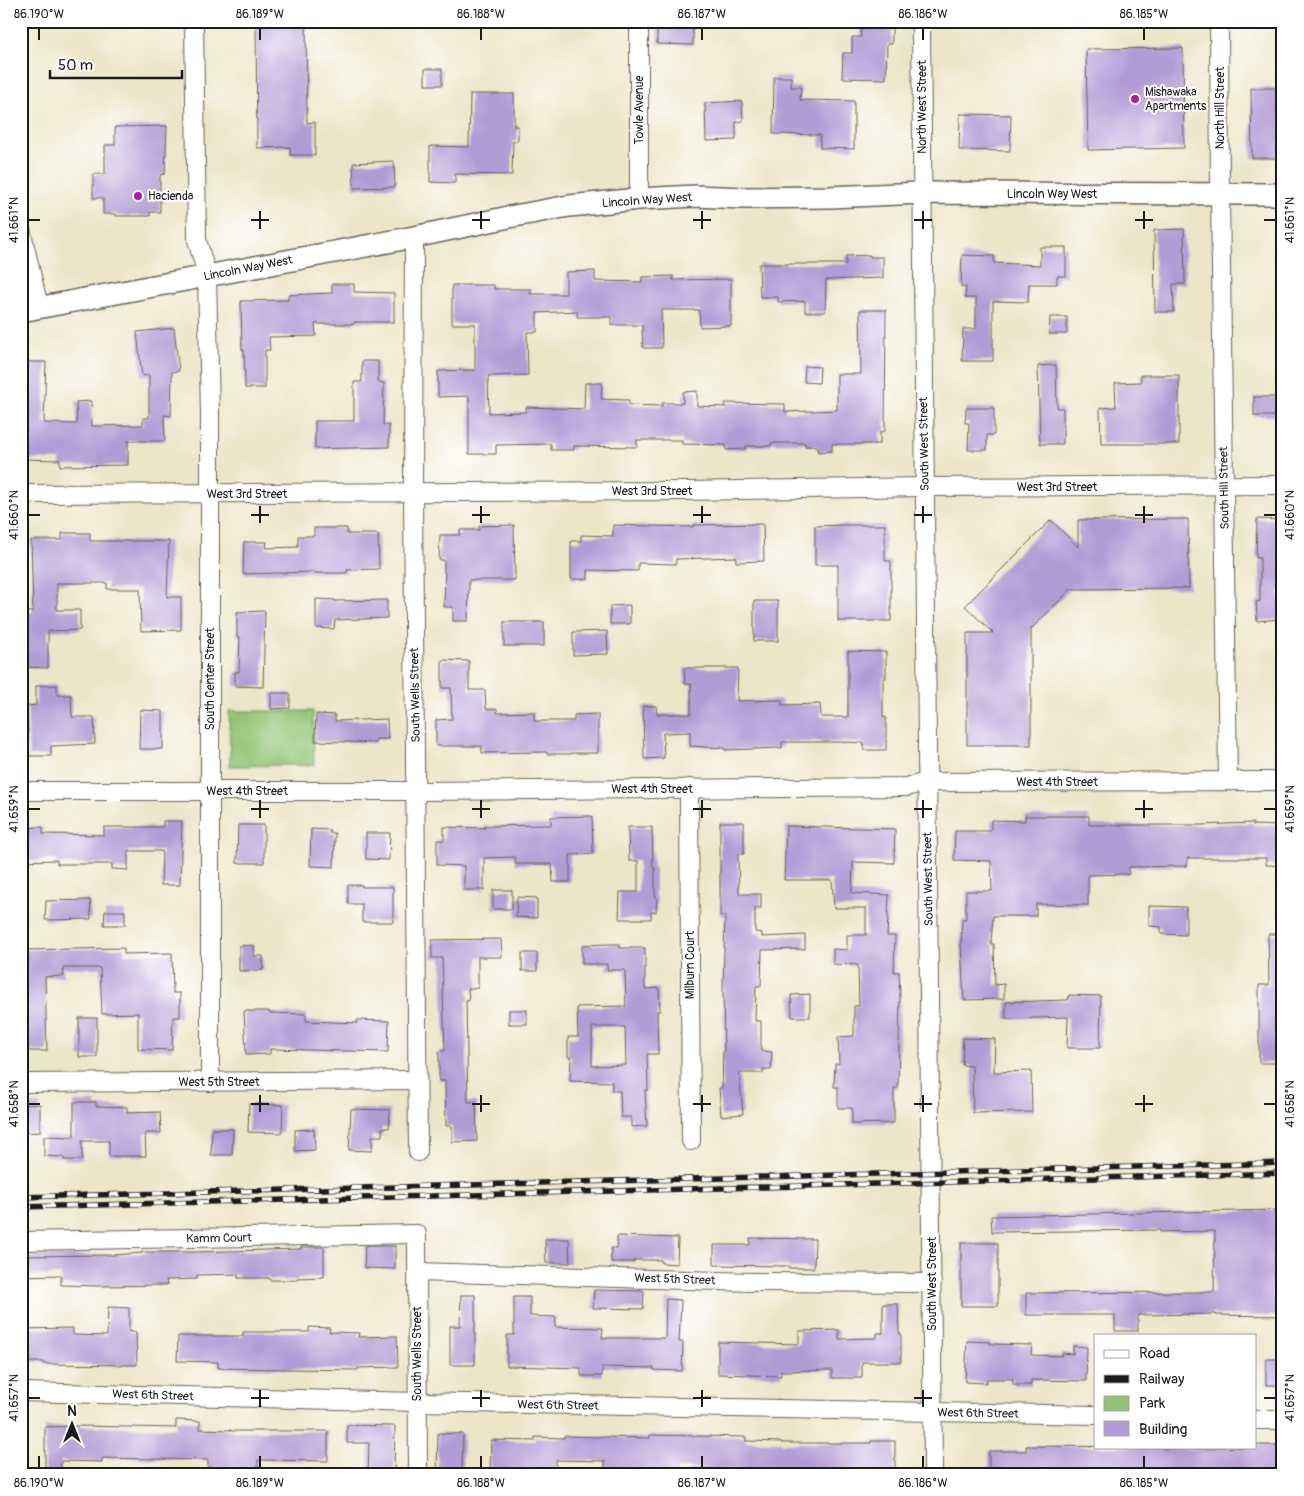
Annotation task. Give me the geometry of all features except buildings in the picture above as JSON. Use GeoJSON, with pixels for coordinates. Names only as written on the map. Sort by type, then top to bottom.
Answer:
{"type":"FeatureCollection","features":[{"type":"Feature","properties":{"kind":"main road","name":"Lincoln Way West"},"geometry":{"type":"LineString","coordinates":[[30,309],[569,206],[639,199],[695,196],[744,198],[829,197],[922,193],[1283,194]]}},
{"type":"Feature","properties":{"kind":"street","name":"South Center Street"},"geometry":{"type":"LineString","coordinates":[[194,21],[197,240],[207,275],[210,494],[210,1082]]}},
{"type":"Feature","properties":{"kind":"street","name":"Towle Avenue"},"geometry":{"type":"LineString","coordinates":[[639,21],[639,199]]}},
{"type":"Feature","properties":{"kind":"street","name":"North West Street"},"geometry":{"type":"LineString","coordinates":[[922,21],[922,193]]}},
{"type":"Feature","properties":{"kind":"street","name":"North Hill Street"},"geometry":{"type":"LineString","coordinates":[[1219,21],[1220,194]]}},
{"type":"Feature","properties":{"kind":"street","name":"South West Street"},"geometry":{"type":"LineString","coordinates":[[922,193],[934,1475]]}},
{"type":"Feature","properties":{"kind":"street","name":"South Hill Street"},"geometry":{"type":"LineString","coordinates":[[1220,194],[1228,781]]}},
{"type":"Feature","properties":{"kind":"street"},"geometry":{"type":"LineString","coordinates":[[21,228],[30,309]]}},
{"type":"Feature","properties":{"kind":"street","name":"South Wells Street"},"geometry":{"type":"LineString","coordinates":[[414,237],[413,493],[418,1152]]}},
{"type":"Feature","properties":{"kind":"street","name":"West 3rd Street"},"geometry":{"type":"LineString","coordinates":[[21,494],[413,493],[1283,485]]}},
{"type":"Feature","properties":{"kind":"street","name":"West 4th Street"},"geometry":{"type":"LineString","coordinates":[[21,791],[906,787],[927,782],[1283,781]]}},
{"type":"Feature","properties":{"kind":"street","name":"Milburn Court"},"geometry":{"type":"LineString","coordinates":[[689,788],[691,1141]]}},
{"type":"Feature","properties":{"kind":"street","name":"West 5th Street"},"geometry":{"type":"LineString","coordinates":[[21,1083],[417,1080]]}},
{"type":"Feature","properties":{"kind":"street","name":"South Wells Street"},"geometry":{"type":"LineString","coordinates":[[417,1234],[418,1475]]}},
{"type":"Feature","properties":{"kind":"street","name":"Kamm Court"},"geometry":{"type":"LineString","coordinates":[[21,1241],[417,1234]]}},
{"type":"Feature","properties":{"kind":"street","name":"West 5th Street"},"geometry":{"type":"LineString","coordinates":[[417,1272],[752,1282],[932,1283]]}},
{"type":"Feature","properties":{"kind":"street","name":"West 6th Street"},"geometry":{"type":"LineString","coordinates":[[21,1392],[1094,1415]]}},
{"type":"Feature","properties":{"kind":"street"},"geometry":{"type":"LineString","coordinates":[[1256,1420],[1283,1420]]}},
{"type":"Feature","properties":{"kind":"green space"},"geometry":{"type":"Polygon","coordinates":[[[229,711],[313,711],[314,765],[230,766],[229,711]]]}},
{"type":"Feature","properties":{"kind":"railway"},"geometry":{"type":"LineString","coordinates":[[21,1197],[1283,1163]]}},
{"type":"Feature","properties":{"kind":"railway"},"geometry":{"type":"LineString","coordinates":[[21,1207],[1283,1173]]}},
{"type":"Feature","properties":{"kind":"place","name":"Mishawaka Apartments"},"geometry":{"type":"Point","coordinates":[1135,99]}},
{"type":"Feature","properties":{"kind":"place","name":"Hacienda"},"geometry":{"type":"Point","coordinates":[138,196]}}]}
